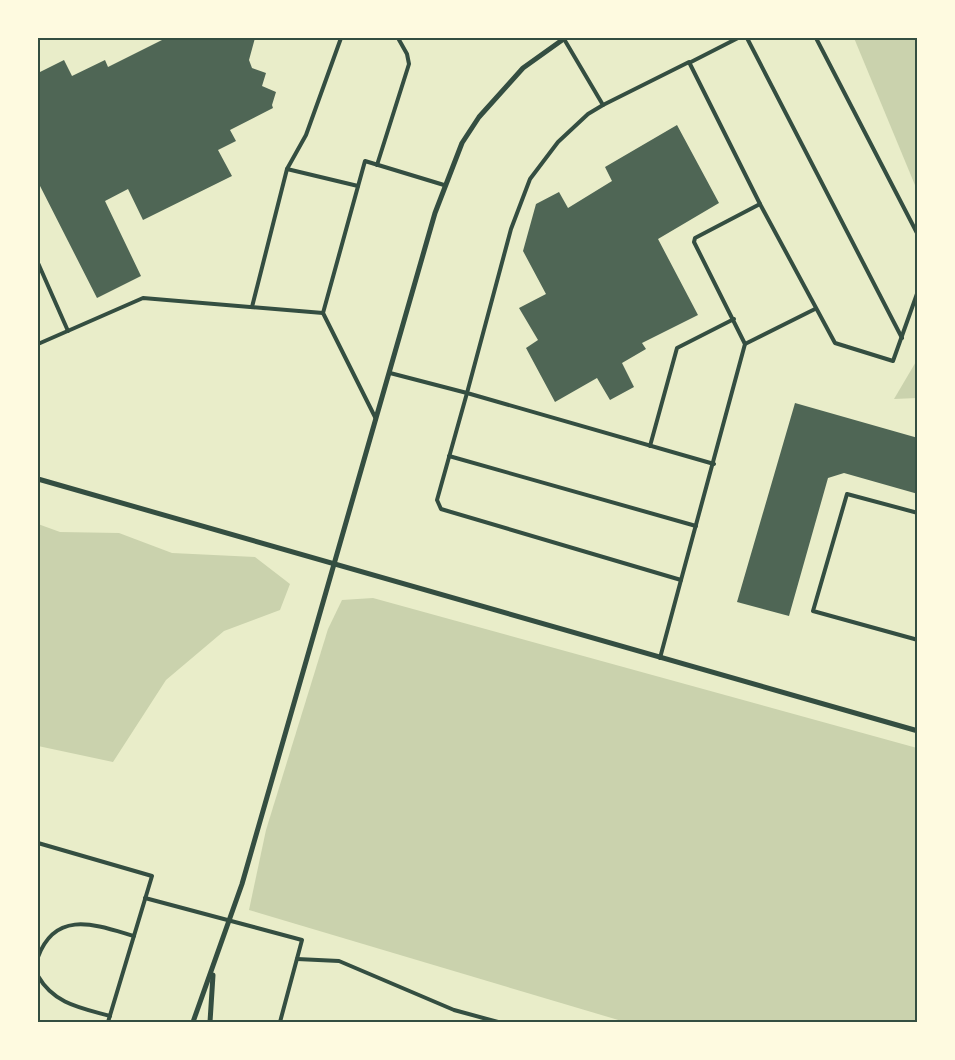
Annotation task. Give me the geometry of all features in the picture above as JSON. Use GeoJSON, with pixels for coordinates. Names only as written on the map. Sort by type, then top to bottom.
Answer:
{"type":"FeatureCollection","features":[{"type":"Feature","properties":{"kind":"street"},"geometry":{"type":"LineString","coordinates":[[193,1022],[230,921],[444,185],[462,143],[479,117],[523,68],[564,38]]}},
{"type":"Feature","properties":{"kind":"street"},"geometry":{"type":"LineString","coordinates":[[38,479],[918,731]]}},
{"type":"Feature","properties":{"kind":"street"},"geometry":{"type":"LineString","coordinates":[[210,1022],[213,970]]}},
{"type":"Feature","properties":{"kind":"lane"},"geometry":{"type":"LineString","coordinates":[[252,307],[287,169],[306,135],[341,38]]}},
{"type":"Feature","properties":{"kind":"lane"},"geometry":{"type":"LineString","coordinates":[[377,165],[409,64],[407,54],[398,38]]}},
{"type":"Feature","properties":{"kind":"lane"},"geometry":{"type":"LineString","coordinates":[[564,38],[603,105]]}},
{"type":"Feature","properties":{"kind":"lane"},"geometry":{"type":"LineString","coordinates":[[681,580],[441,509],[437,500],[511,229],[530,179],[558,142],[588,114],[738,38]]}},
{"type":"Feature","properties":{"kind":"lane"},"geometry":{"type":"LineString","coordinates":[[747,38],[902,338]]}},
{"type":"Feature","properties":{"kind":"lane"},"geometry":{"type":"LineString","coordinates":[[816,38],[918,235]]}},
{"type":"Feature","properties":{"kind":"lane"},"geometry":{"type":"LineString","coordinates":[[689,63],[760,204],[835,343],[893,361],[918,291]]}},
{"type":"Feature","properties":{"kind":"lane"},"geometry":{"type":"LineString","coordinates":[[376,421],[324,313],[365,161],[444,185]]}},
{"type":"Feature","properties":{"kind":"lane"},"geometry":{"type":"LineString","coordinates":[[287,169],[358,186]]}},
{"type":"Feature","properties":{"kind":"lane"},"geometry":{"type":"LineString","coordinates":[[660,658],[746,344],[694,242],[696,238],[760,204]]}},
{"type":"Feature","properties":{"kind":"lane"},"geometry":{"type":"LineString","coordinates":[[38,263],[68,331]]}},
{"type":"Feature","properties":{"kind":"lane"},"geometry":{"type":"LineString","coordinates":[[38,344],[143,298],[324,313]]}},
{"type":"Feature","properties":{"kind":"lane"},"geometry":{"type":"LineString","coordinates":[[746,344],[815,309]]}},
{"type":"Feature","properties":{"kind":"lane"},"geometry":{"type":"LineString","coordinates":[[650,446],[677,348],[734,319]]}},
{"type":"Feature","properties":{"kind":"lane"},"geometry":{"type":"LineString","coordinates":[[390,373],[467,393],[714,464]]}},
{"type":"Feature","properties":{"kind":"lane"},"geometry":{"type":"LineString","coordinates":[[449,456],[696,526]]}},
{"type":"Feature","properties":{"kind":"lane"},"geometry":{"type":"LineString","coordinates":[[918,513],[846,494],[813,611],[918,640]]}},
{"type":"Feature","properties":{"kind":"lane"},"geometry":{"type":"LineString","coordinates":[[38,843],[152,876],[108,1022]]}},
{"type":"Feature","properties":{"kind":"lane"},"geometry":{"type":"LineString","coordinates":[[145,898],[302,940],[280,1022]]}},
{"type":"Feature","properties":{"kind":"lane"},"geometry":{"type":"LineString","coordinates":[[38,957],[44,941],[56,930],[67,925],[93,924],[134,936]]}},
{"type":"Feature","properties":{"kind":"lane"},"geometry":{"type":"LineString","coordinates":[[297,959],[339,961],[454,1010],[498,1022]]}},
{"type":"Feature","properties":{"kind":"lane"},"geometry":{"type":"LineString","coordinates":[[38,976],[47,991],[67,1004],[110,1016]]}},
{"type":"Feature","properties":{"kind":"green space"},"geometry":{"type":"Polygon","coordinates":[[[854,38],[917,38],[917,190],[854,38]]]}},
{"type":"Feature","properties":{"kind":"green space"},"geometry":{"type":"Polygon","coordinates":[[[917,360],[917,398],[894,399],[917,360]]]}},
{"type":"Feature","properties":{"kind":"green space"},"geometry":{"type":"Polygon","coordinates":[[[38,524],[60,532],[119,533],[172,553],[255,557],[290,584],[280,610],[224,631],[166,680],[113,762],[38,746],[38,524]]]}},
{"type":"Feature","properties":{"kind":"green space"},"geometry":{"type":"Polygon","coordinates":[[[373,598],[917,748],[917,1022],[625,1022],[249,910],[266,830],[328,629],[342,600],[373,598]]]}},
{"type":"Feature","properties":{"kind":"building"},"geometry":{"type":"Polygon","coordinates":[[[166,38],[255,38],[249,60],[252,68],[266,73],[262,86],[276,92],[272,105],[273,108],[230,130],[236,141],[218,150],[232,176],[143,220],[128,189],[105,201],[141,276],[97,298],[38,182],[38,73],[64,60],[72,76],[105,60],[108,67],[166,38]]]}},
{"type":"Feature","properties":{"kind":"building"},"geometry":{"type":"Polygon","coordinates":[[[677,125],[719,203],[658,239],[698,315],[642,343],[646,349],[622,363],[634,387],[610,400],[597,378],[555,402],[526,348],[538,340],[519,308],[546,294],[523,251],[536,204],[559,192],[568,208],[612,181],[605,167],[677,125]]]}},
{"type":"Feature","properties":{"kind":"building"},"geometry":{"type":"Polygon","coordinates":[[[795,403],[918,438],[918,494],[844,473],[828,478],[789,616],[737,602],[795,403]]]}}]}
